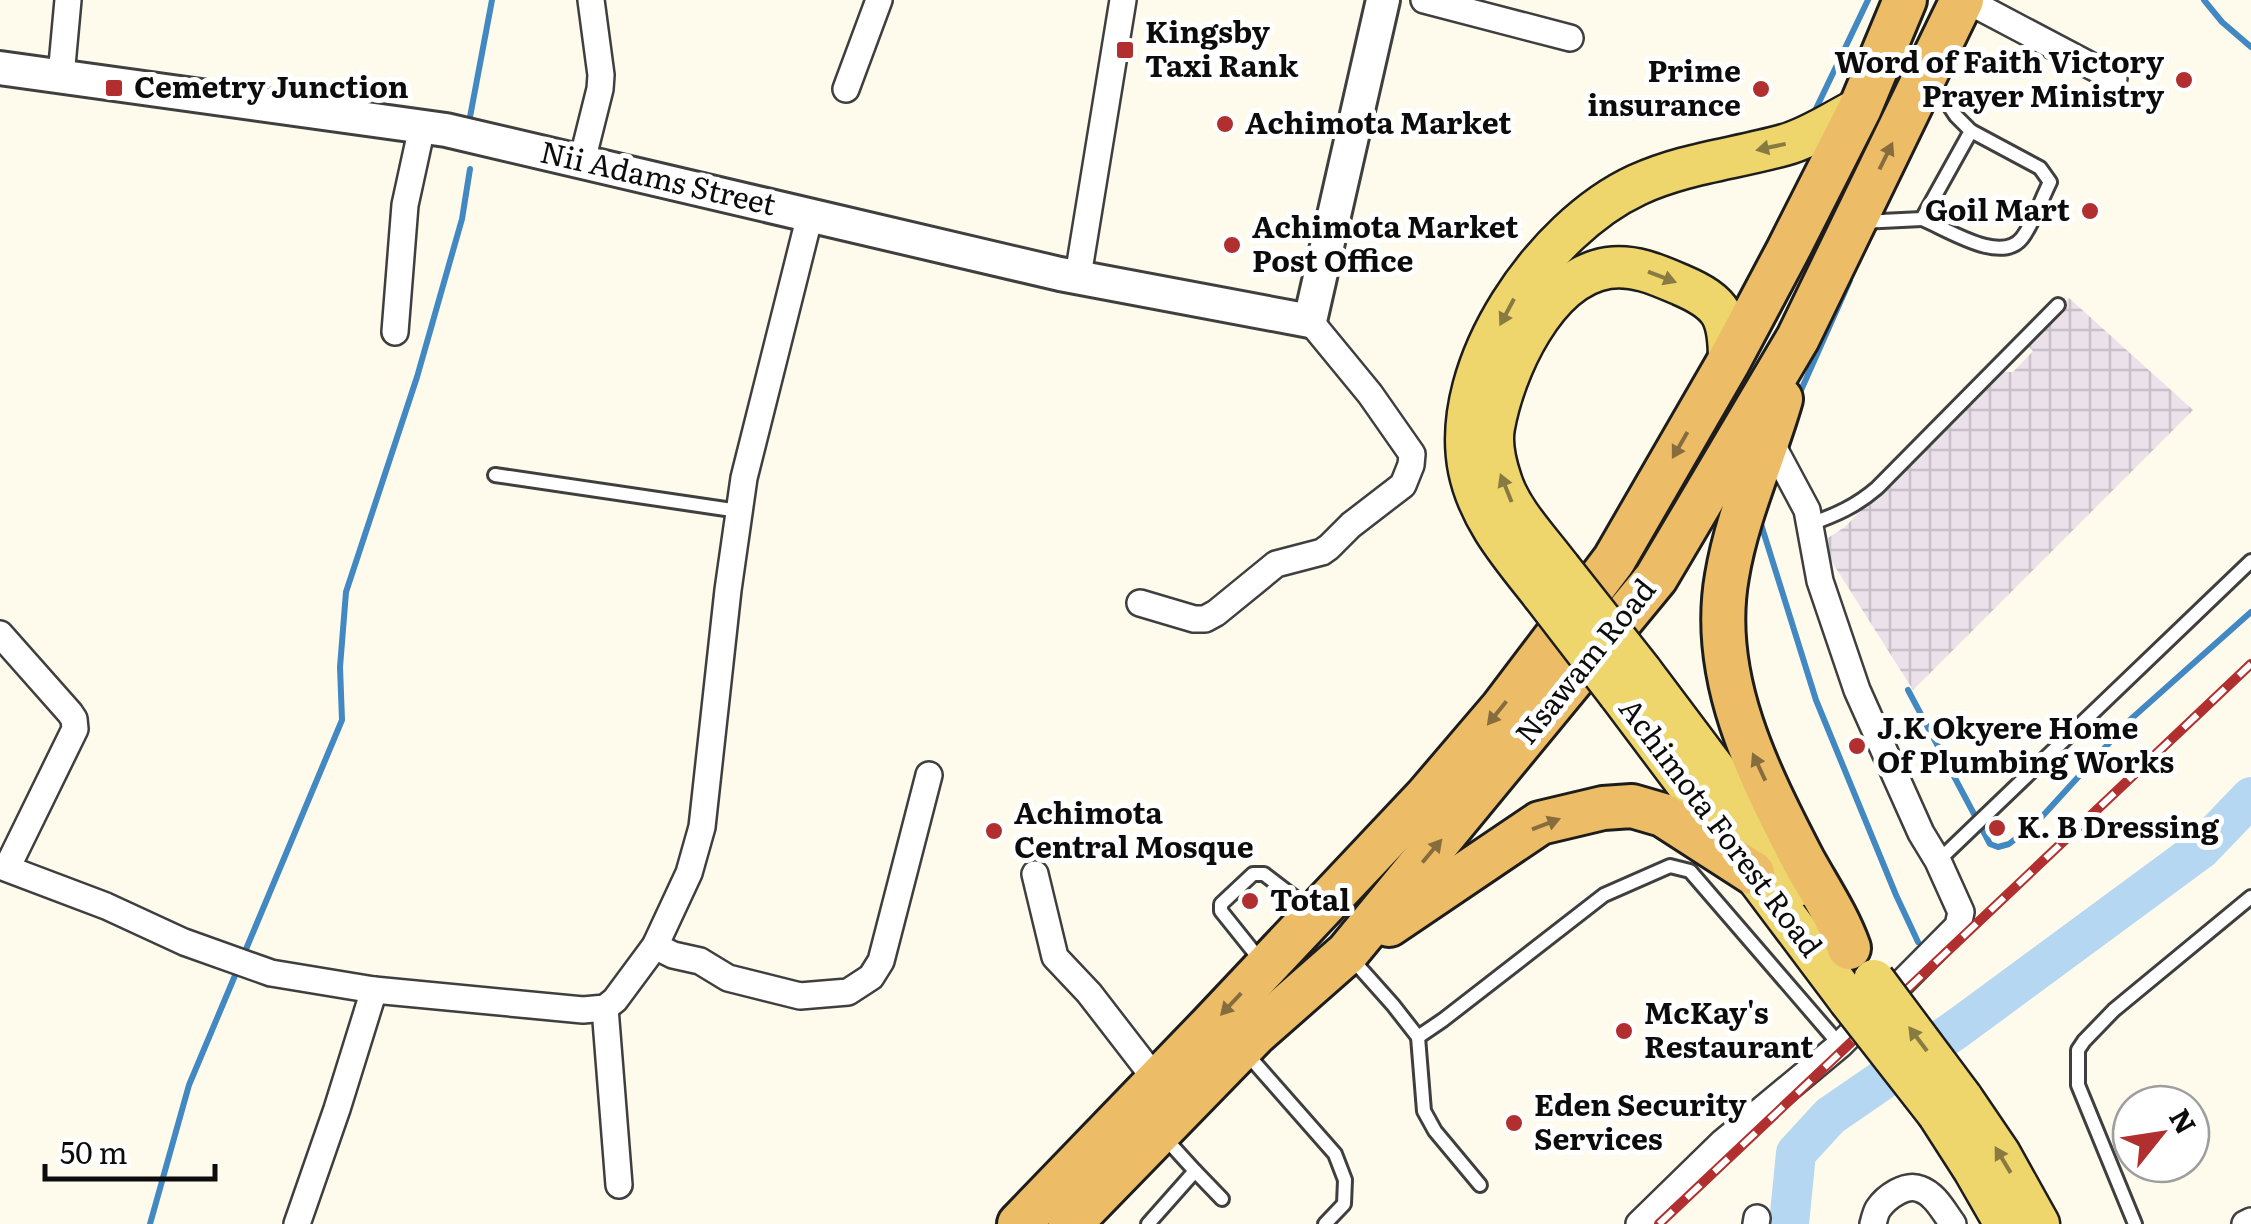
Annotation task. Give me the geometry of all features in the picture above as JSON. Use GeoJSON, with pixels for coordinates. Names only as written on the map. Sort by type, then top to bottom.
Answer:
{"type":"FeatureCollection","features":[{"type":"Feature","properties":{"kind":"highway","name":"Nsawam Road"},"geometry":{"type":"LineString","coordinates":[[1019,1224],[1426,797],[1483,730],[1614,560],[1729,361],[1860,108],[1905,0]]}},
{"type":"Feature","properties":{"kind":"highway","name":"Nsawam Road"},"geometry":{"type":"LineString","coordinates":[[1086,1217],[1160,1132],[1242,1048],[1347,953],[1656,578],[1798,338],[1964,0]]}},
{"type":"Feature","properties":{"kind":"highway"},"geometry":{"type":"LineString","coordinates":[[1798,338],[1770,438],[1740,520],[1723,602],[1724,637],[1743,734],[1803,859],[1842,928],[1857,976]]}},
{"type":"Feature","properties":{"kind":"highway"},"geometry":{"type":"LineString","coordinates":[[1347,953],[1540,823],[1604,808],[1632,806],[1663,814],[1753,873]]}},
{"type":"Feature","properties":{"kind":"main road","name":"Achimota Forest Road"},"geometry":{"type":"LineString","coordinates":[[1551,581],[1502,542],[1483,512],[1470,473],[1465,438],[1468,404],[1478,366],[1514,297],[1564,237],[1594,210],[1634,186],[1709,160],[1786,144],[1860,108]]}},
{"type":"Feature","properties":{"kind":"main road","name":"Achimota Forest Road"},"geometry":{"type":"LineString","coordinates":[[1729,361],[1725,320],[1701,294],[1654,273],[1626,266],[1588,273],[1556,296],[1538,319],[1510,373],[1493,430],[1501,480],[1551,581],[1857,976],[1950,1106],[2000,1154],[2039,1224]]}},
{"type":"Feature","properties":{"kind":"main road","name":"Achimota Forest Road"},"geometry":{"type":"LineString","coordinates":[[1631,683],[1753,873],[1857,976]]}},
{"type":"Feature","properties":{"kind":"main road","name":"Achimota Forest Road"},"geometry":{"type":"LineString","coordinates":[[1950,1106],[1974,1170],[2004,1224]]}},
{"type":"Feature","properties":{"kind":"street"},"geometry":{"type":"LineString","coordinates":[[61,76],[68,0]]}},
{"type":"Feature","properties":{"kind":"street"},"geometry":{"type":"LineString","coordinates":[[582,161],[601,75],[590,0]]}},
{"type":"Feature","properties":{"kind":"street"},"geometry":{"type":"LineString","coordinates":[[846,88],[879,0]]}},
{"type":"Feature","properties":{"kind":"street"},"geometry":{"type":"LineString","coordinates":[[1078,276],[1124,0]]}},
{"type":"Feature","properties":{"kind":"street"},"geometry":{"type":"LineString","coordinates":[[1140,603],[1205,619],[1276,564],[1329,548],[1350,525],[1403,485],[1412,465],[1412,454],[1370,394],[1310,321],[1384,0]]}},
{"type":"Feature","properties":{"kind":"street"},"geometry":{"type":"LineString","coordinates":[[1424,0],[1570,38]]}},
{"type":"Feature","properties":{"kind":"street"},"geometry":{"type":"LineString","coordinates":[[1964,0],[2114,78]]}},
{"type":"Feature","properties":{"kind":"street","name":"Nii Adams Street"},"geometry":{"type":"LineString","coordinates":[[0,68],[446,130],[1078,276],[1310,321]]}},
{"type":"Feature","properties":{"kind":"street"},"geometry":{"type":"LineString","coordinates":[[395,332],[404,205],[422,127]]}},
{"type":"Feature","properties":{"kind":"street"},"geometry":{"type":"LineString","coordinates":[[0,634],[70,713],[75,728],[4,867],[106,906],[184,942],[271,973],[374,990],[583,1010],[605,1008],[655,946],[689,873],[702,827],[744,478],[810,215]]}},
{"type":"Feature","properties":{"kind":"street"},"geometry":{"type":"LineString","coordinates":[[1639,1224],[1723,1142],[1840,1045],[1958,926],[1961,912],[1857,690],[1820,581],[1807,510],[1770,438]]}},
{"type":"Feature","properties":{"kind":"street"},"geometry":{"type":"LineString","coordinates":[[655,946],[700,961],[728,978],[800,996],[848,992],[872,977],[881,961],[928,776]]}},
{"type":"Feature","properties":{"kind":"street"},"geometry":{"type":"LineString","coordinates":[[1035,874],[1055,956],[1157,1081]]}},
{"type":"Feature","properties":{"kind":"street"},"geometry":{"type":"LineString","coordinates":[[297,1224],[374,990]]}},
{"type":"Feature","properties":{"kind":"street"},"geometry":{"type":"LineString","coordinates":[[605,1008],[620,1186]]}},
{"type":"Feature","properties":{"kind":"street"},"geometry":{"type":"LineString","coordinates":[[1873,1224],[1877,1210],[1896,1194],[1907,1188],[1920,1188],[1935,1199],[1953,1224]]}},
{"type":"Feature","properties":{"kind":"lane"},"geometry":{"type":"LineString","coordinates":[[1854,222],[1922,218],[1991,249],[2012,247],[2022,238],[2050,182],[2040,168],[1971,131],[1926,72]]}},
{"type":"Feature","properties":{"kind":"lane"},"geometry":{"type":"LineString","coordinates":[[1922,218],[1971,131]]}},
{"type":"Feature","properties":{"kind":"lane"},"geometry":{"type":"LineString","coordinates":[[1810,524],[1842,513],[1877,488],[2058,305]]}},
{"type":"Feature","properties":{"kind":"lane"},"geometry":{"type":"LineString","coordinates":[[495,475],[739,511]]}},
{"type":"Feature","properties":{"kind":"lane"},"geometry":{"type":"LineString","coordinates":[[1938,861],[2251,561]]}},
{"type":"Feature","properties":{"kind":"lane"},"geometry":{"type":"LineString","coordinates":[[1418,1037],[1604,895],[1670,866],[1690,871],[1840,1045]]}},
{"type":"Feature","properties":{"kind":"lane"},"geometry":{"type":"LineString","coordinates":[[1266,967],[1221,911],[1221,904],[1253,874],[1264,874],[1316,914]]}},
{"type":"Feature","properties":{"kind":"lane"},"geometry":{"type":"LineString","coordinates":[[2135,1224],[2078,1085],[2078,1050],[2129,997],[2251,897]]}},
{"type":"Feature","properties":{"kind":"lane"},"geometry":{"type":"LineString","coordinates":[[1347,953],[1418,1037],[1424,1111],[1435,1131],[1480,1185]]}},
{"type":"Feature","properties":{"kind":"lane"},"geometry":{"type":"LineString","coordinates":[[1242,1048],[1334,1154],[1345,1180],[1344,1204],[1324,1224]]}},
{"type":"Feature","properties":{"kind":"lane"},"geometry":{"type":"LineString","coordinates":[[1160,1132],[1222,1199]]}},
{"type":"Feature","properties":{"kind":"lane"},"geometry":{"type":"LineString","coordinates":[[1148,1224],[1195,1171]]}},
{"type":"Feature","properties":{"kind":"shaded area"},"geometry":{"type":"Polygon","coordinates":[[[2069,298],[2193,410],[1913,690],[1820,543],[1845,527],[1996,372],[2013,372],[2033,351],[2024,342],[2069,298]]]}},
{"type":"Feature","properties":{"kind":"waterway"},"geometry":{"type":"LineString","coordinates":[[470,117],[492,0]]}},
{"type":"Feature","properties":{"kind":"waterway"},"geometry":{"type":"LineString","coordinates":[[1813,115],[1868,0]]}},
{"type":"Feature","properties":{"kind":"waterway"},"geometry":{"type":"LineString","coordinates":[[2204,0],[2251,47]]}},
{"type":"Feature","properties":{"kind":"waterway"},"geometry":{"type":"LineString","coordinates":[[244,954],[342,720],[340,667],[346,592],[417,377],[462,219],[470,169]]}},
{"type":"Feature","properties":{"kind":"waterway"},"geometry":{"type":"LineString","coordinates":[[1798,397],[1850,280]]}},
{"type":"Feature","properties":{"kind":"waterway"},"geometry":{"type":"LineString","coordinates":[[1760,521],[1816,700],[1918,942]]}},
{"type":"Feature","properties":{"kind":"waterway"},"geometry":{"type":"LineString","coordinates":[[1908,690],[1990,844],[1998,847],[2009,844],[2039,820],[2131,719],[2251,612]]}},
{"type":"Feature","properties":{"kind":"waterway"},"geometry":{"type":"LineString","coordinates":[[1789,1224],[1796,1153],[1830,1116],[1958,1028],[2201,849],[2251,797]]}},
{"type":"Feature","properties":{"kind":"waterway"},"geometry":{"type":"LineString","coordinates":[[150,1224],[189,1085],[239,966]]}},
{"type":"Feature","properties":{"kind":"railway"},"geometry":{"type":"LineString","coordinates":[[1659,1224],[2251,664]]}},
{"type":"Feature","properties":{"kind":"place","name":"Kingsby Taxi Rank"},"geometry":{"type":"Point","coordinates":[1125,50]}},
{"type":"Feature","properties":{"kind":"place","name":"Word of Faith Victory Prayer Ministry"},"geometry":{"type":"Point","coordinates":[2184,80]}},
{"type":"Feature","properties":{"kind":"place","name":"Cemetry Junction"},"geometry":{"type":"Point","coordinates":[114,88]}},
{"type":"Feature","properties":{"kind":"place","name":"Prime insurance"},"geometry":{"type":"Point","coordinates":[1761,89]}},
{"type":"Feature","properties":{"kind":"place","name":"Achimota Market"},"geometry":{"type":"Point","coordinates":[1225,124]}},
{"type":"Feature","properties":{"kind":"place","name":"Goil Mart"},"geometry":{"type":"Point","coordinates":[2090,211]}},
{"type":"Feature","properties":{"kind":"place","name":"Achimota Market Post Office"},"geometry":{"type":"Point","coordinates":[1232,245]}},
{"type":"Feature","properties":{"kind":"place","name":"J.K Okyere Home Of Plumbing Works"},"geometry":{"type":"Point","coordinates":[1857,746]}},
{"type":"Feature","properties":{"kind":"place","name":"K. B Dressing"},"geometry":{"type":"Point","coordinates":[1997,828]}},
{"type":"Feature","properties":{"kind":"place","name":"Achimota Central Mosque"},"geometry":{"type":"Point","coordinates":[994,831]}},
{"type":"Feature","properties":{"kind":"place","name":"Total"},"geometry":{"type":"Point","coordinates":[1250,901]}},
{"type":"Feature","properties":{"kind":"place","name":"McKay's Restaurant"},"geometry":{"type":"Point","coordinates":[1624,1031]}},
{"type":"Feature","properties":{"kind":"place","name":"Eden Security Services"},"geometry":{"type":"Point","coordinates":[1514,1123]}}]}
